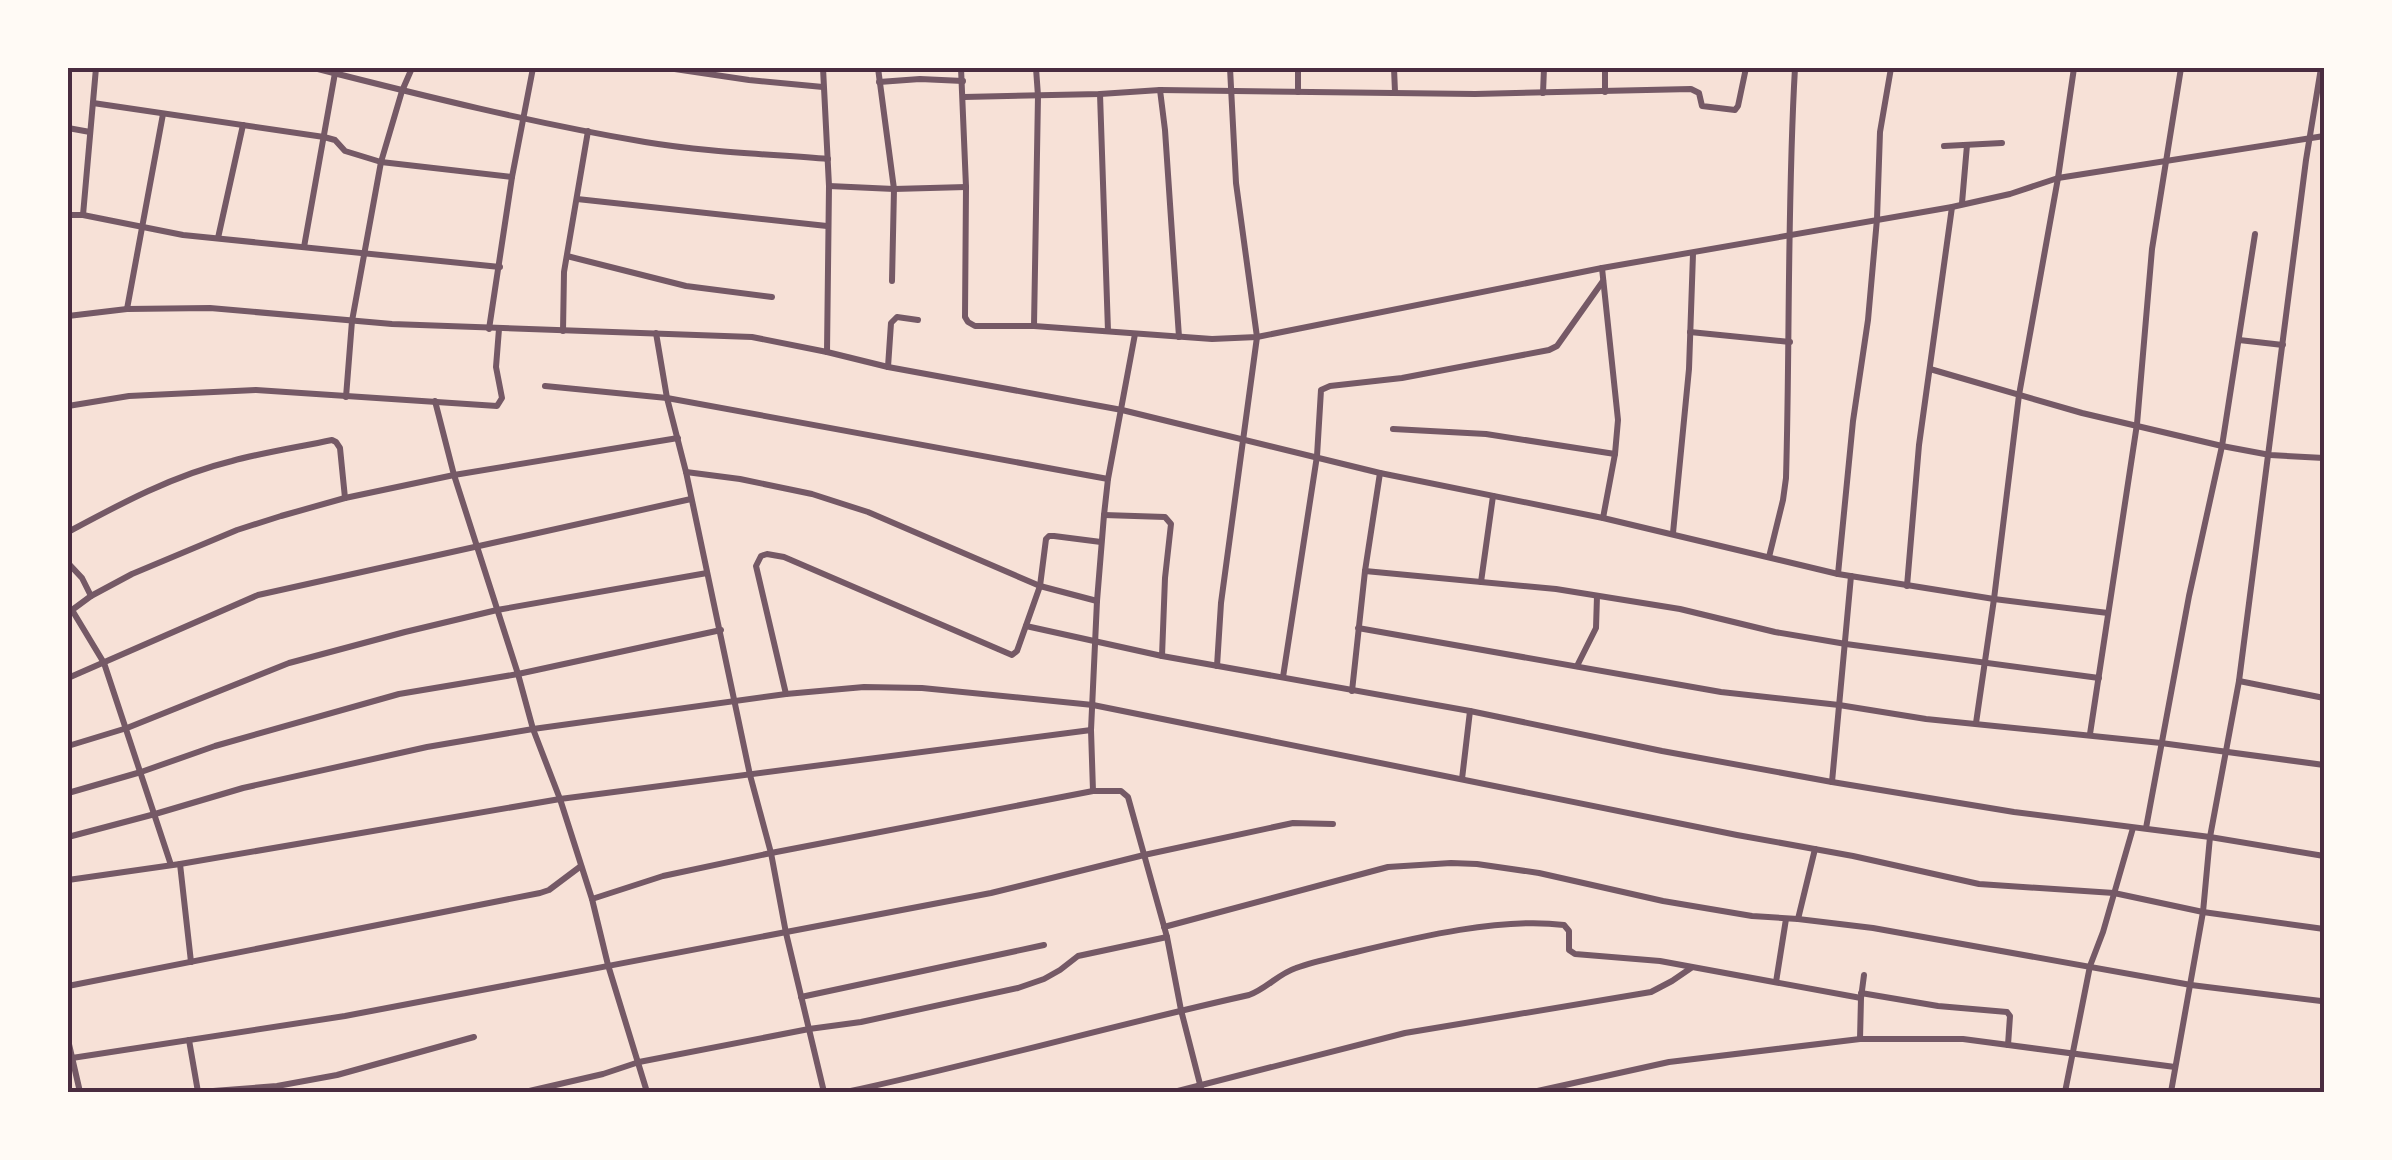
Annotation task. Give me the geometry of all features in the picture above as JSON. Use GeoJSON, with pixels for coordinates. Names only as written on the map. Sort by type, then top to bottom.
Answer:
{"type":"FeatureCollection","features":[{"type":"Feature","properties":{"kind":"street"},"geometry":{"type":"LineString","coordinates":[[83,215],[96,68]]}},
{"type":"Feature","properties":{"kind":"street"},"geometry":{"type":"LineString","coordinates":[[314,68],[523,119],[648,142],[828,159]]}},
{"type":"Feature","properties":{"kind":"street"},"geometry":{"type":"LineString","coordinates":[[346,396],[352,321],[382,162],[412,68]]}},
{"type":"Feature","properties":{"kind":"street"},"geometry":{"type":"LineString","coordinates":[[489,329],[533,68]]}},
{"type":"Feature","properties":{"kind":"street"},"geometry":{"type":"LineString","coordinates":[[668,68],[823,87]]}},
{"type":"Feature","properties":{"kind":"street"},"geometry":{"type":"LineString","coordinates":[[823,68],[829,186],[827,352]]}},
{"type":"Feature","properties":{"kind":"street"},"geometry":{"type":"LineString","coordinates":[[878,68],[894,188],[892,281]]}},
{"type":"Feature","properties":{"kind":"street"},"geometry":{"type":"LineString","coordinates":[[962,68],[966,320],[975,326],[1034,326],[1212,340],[1257,337],[1602,268],[1952,207],[2058,178],[2324,136]]}},
{"type":"Feature","properties":{"kind":"street"},"geometry":{"type":"LineString","coordinates":[[1034,326],[1036,68]]}},
{"type":"Feature","properties":{"kind":"street"},"geometry":{"type":"LineString","coordinates":[[1217,666],[1221,603],[1257,337],[1236,183],[1230,68]]}},
{"type":"Feature","properties":{"kind":"street"},"geometry":{"type":"LineString","coordinates":[[1298,68],[1298,92]]}},
{"type":"Feature","properties":{"kind":"street"},"geometry":{"type":"LineString","coordinates":[[1394,68],[1396,92]]}},
{"type":"Feature","properties":{"kind":"street"},"geometry":{"type":"LineString","coordinates":[[1543,93],[1544,68]]}},
{"type":"Feature","properties":{"kind":"street"},"geometry":{"type":"LineString","coordinates":[[1605,68],[1605,92]]}},
{"type":"Feature","properties":{"kind":"street"},"geometry":{"type":"LineString","coordinates":[[964,96],[1160,90],[1694,90],[1702,106],[1735,110],[1746,68]]}},
{"type":"Feature","properties":{"kind":"street"},"geometry":{"type":"LineString","coordinates":[[1770,557],[1786,478],[1795,68]]}},
{"type":"Feature","properties":{"kind":"street"},"geometry":{"type":"LineString","coordinates":[[1838,574],[1853,421],[1868,320],[1880,132],[1891,68]]}},
{"type":"Feature","properties":{"kind":"street"},"geometry":{"type":"LineString","coordinates":[[1976,723],[2019,395],[2074,68]]}},
{"type":"Feature","properties":{"kind":"street"},"geometry":{"type":"LineString","coordinates":[[2090,734],[2137,424],[2152,249],[2181,68]]}},
{"type":"Feature","properties":{"kind":"street"},"geometry":{"type":"LineString","coordinates":[[2171,1092],[2203,912],[2210,837],[2239,681],[2321,68]]}},
{"type":"Feature","properties":{"kind":"street"},"geometry":{"type":"LineString","coordinates":[[304,247],[335,73]]}},
{"type":"Feature","properties":{"kind":"street"},"geometry":{"type":"LineString","coordinates":[[879,82],[962,81]]}},
{"type":"Feature","properties":{"kind":"street"},"geometry":{"type":"LineString","coordinates":[[1160,90],[1179,337]]}},
{"type":"Feature","properties":{"kind":"street"},"geometry":{"type":"LineString","coordinates":[[1100,94],[1108,331]]}},
{"type":"Feature","properties":{"kind":"street"},"geometry":{"type":"LineString","coordinates":[[93,103],[324,137],[336,140],[345,151],[382,162],[512,177]]}},
{"type":"Feature","properties":{"kind":"street"},"geometry":{"type":"LineString","coordinates":[[127,309],[163,114]]}},
{"type":"Feature","properties":{"kind":"street"},"geometry":{"type":"LineString","coordinates":[[218,238],[243,126]]}},
{"type":"Feature","properties":{"kind":"street"},"geometry":{"type":"LineString","coordinates":[[68,128],[90,132]]}},
{"type":"Feature","properties":{"kind":"street"},"geometry":{"type":"LineString","coordinates":[[564,331],[567,256],[588,131]]}},
{"type":"Feature","properties":{"kind":"street"},"geometry":{"type":"LineString","coordinates":[[1944,146],[2002,143]]}},
{"type":"Feature","properties":{"kind":"street"},"geometry":{"type":"LineString","coordinates":[[1962,203],[1967,145]]}},
{"type":"Feature","properties":{"kind":"street"},"geometry":{"type":"LineString","coordinates":[[829,186],[966,187]]}},
{"type":"Feature","properties":{"kind":"street"},"geometry":{"type":"LineString","coordinates":[[577,199],[827,226]]}},
{"type":"Feature","properties":{"kind":"street"},"geometry":{"type":"LineString","coordinates":[[1907,586],[1920,445],[1952,207]]}},
{"type":"Feature","properties":{"kind":"street"},"geometry":{"type":"LineString","coordinates":[[68,214],[143,229],[500,266]]}},
{"type":"Feature","properties":{"kind":"street"},"geometry":{"type":"LineString","coordinates":[[2146,828],[2189,596],[2222,446],[2255,234]]}},
{"type":"Feature","properties":{"kind":"street"},"geometry":{"type":"LineString","coordinates":[[1673,534],[1689,369],[1693,254]]}},
{"type":"Feature","properties":{"kind":"street"},"geometry":{"type":"LineString","coordinates":[[567,256],[668,282],[772,297]]}},
{"type":"Feature","properties":{"kind":"street"},"geometry":{"type":"LineString","coordinates":[[1602,268],[1618,420],[1603,518]]}},
{"type":"Feature","properties":{"kind":"street"},"geometry":{"type":"LineString","coordinates":[[1283,677],[1316,456],[1321,390],[1550,350],[1557,346],[1603,281]]}},
{"type":"Feature","properties":{"kind":"street"},"geometry":{"type":"LineString","coordinates":[[68,316],[127,309],[210,308],[500,330],[752,337],[888,367],[1122,410],[1380,473],[1603,518],[1838,574],[2108,614]]}},
{"type":"Feature","properties":{"kind":"street"},"geometry":{"type":"LineString","coordinates":[[888,367],[891,323],[897,317],[918,320]]}},
{"type":"Feature","properties":{"kind":"street"},"geometry":{"type":"LineString","coordinates":[[68,406],[128,396],[256,390],[496,406],[502,398],[496,367],[500,330]]}},
{"type":"Feature","properties":{"kind":"street"},"geometry":{"type":"LineString","coordinates":[[656,332],[750,775],[772,853],[786,932],[824,1092]]}},
{"type":"Feature","properties":{"kind":"street"},"geometry":{"type":"LineString","coordinates":[[1690,332],[1790,342]]}},
{"type":"Feature","properties":{"kind":"street"},"geometry":{"type":"LineString","coordinates":[[1093,791],[1091,730],[1101,542],[1108,479],[1135,334]]}},
{"type":"Feature","properties":{"kind":"street"},"geometry":{"type":"LineString","coordinates":[[2238,340],[2282,345]]}},
{"type":"Feature","properties":{"kind":"street"},"geometry":{"type":"LineString","coordinates":[[1930,369],[2222,446],[2270,455],[2324,458]]}},
{"type":"Feature","properties":{"kind":"street"},"geometry":{"type":"LineString","coordinates":[[545,386],[667,398],[1108,479]]}},
{"type":"Feature","properties":{"kind":"street"},"geometry":{"type":"LineString","coordinates":[[435,401],[533,729],[592,899],[647,1092]]}},
{"type":"Feature","properties":{"kind":"street"},"geometry":{"type":"LineString","coordinates":[[1394,429],[1486,434],[1615,454]]}},
{"type":"Feature","properties":{"kind":"street"},"geometry":{"type":"LineString","coordinates":[[191,962],[187,914],[176,865],[104,664],[70,611],[132,574],[237,530],[345,498],[454,475],[678,438]]}},
{"type":"Feature","properties":{"kind":"street"},"geometry":{"type":"LineString","coordinates":[[68,532],[147,492],[205,469],[332,440],[340,448],[345,498]]}},
{"type":"Feature","properties":{"kind":"street"},"geometry":{"type":"LineString","coordinates":[[686,472],[812,494],[868,512],[1040,586],[1096,601]]}},
{"type":"Feature","properties":{"kind":"street"},"geometry":{"type":"LineString","coordinates":[[1352,692],[1380,473]]}},
{"type":"Feature","properties":{"kind":"street"},"geometry":{"type":"LineString","coordinates":[[1481,582],[1493,496]]}},
{"type":"Feature","properties":{"kind":"street"},"geometry":{"type":"LineString","coordinates":[[68,678],[258,595],[691,500]]}},
{"type":"Feature","properties":{"kind":"street"},"geometry":{"type":"LineString","coordinates":[[1104,515],[1164,518],[1171,524],[1162,656]]}},
{"type":"Feature","properties":{"kind":"street"},"geometry":{"type":"LineString","coordinates":[[786,694],[756,566],[759,558],[767,554],[784,557],[1012,655],[1017,651],[1040,586],[1044,544],[1049,536],[1101,542]]}},
{"type":"Feature","properties":{"kind":"street"},"geometry":{"type":"LineString","coordinates":[[68,563],[92,596]]}},
{"type":"Feature","properties":{"kind":"street"},"geometry":{"type":"LineString","coordinates":[[1365,571],[1556,589],[1846,644],[2099,678]]}},
{"type":"Feature","properties":{"kind":"street"},"geometry":{"type":"LineString","coordinates":[[68,746],[127,728],[289,663],[498,610],[707,572]]}},
{"type":"Feature","properties":{"kind":"street"},"geometry":{"type":"LineString","coordinates":[[1832,782],[1851,576]]}},
{"type":"Feature","properties":{"kind":"street"},"geometry":{"type":"LineString","coordinates":[[1577,666],[1596,628],[1597,596]]}},
{"type":"Feature","properties":{"kind":"street"},"geometry":{"type":"LineString","coordinates":[[1026,626],[1162,656],[1832,782],[2324,856]]}},
{"type":"Feature","properties":{"kind":"street"},"geometry":{"type":"LineString","coordinates":[[1358,628],[1721,692],[1926,719],[2161,742],[2324,765]]}},
{"type":"Feature","properties":{"kind":"street"},"geometry":{"type":"LineString","coordinates":[[68,793],[399,694],[518,674],[721,630]]}},
{"type":"Feature","properties":{"kind":"street"},"geometry":{"type":"LineString","coordinates":[[2239,681],[2324,698]]}},
{"type":"Feature","properties":{"kind":"street"},"geometry":{"type":"LineString","coordinates":[[68,836],[270,781],[427,747],[786,694],[864,687],[922,688],[1093,705],[1991,886],[2114,893],[2203,912],[2324,930]]}},
{"type":"Feature","properties":{"kind":"street"},"geometry":{"type":"LineString","coordinates":[[1462,779],[1470,711]]}},
{"type":"Feature","properties":{"kind":"street"},"geometry":{"type":"LineString","coordinates":[[68,880],[560,800],[1091,730]]}},
{"type":"Feature","properties":{"kind":"street"},"geometry":{"type":"LineString","coordinates":[[592,899],[663,876],[772,853],[1093,791],[1118,790],[1126,794],[1167,937],[1201,1089]]}},
{"type":"Feature","properties":{"kind":"street"},"geometry":{"type":"LineString","coordinates":[[72,1058],[345,1016],[991,893],[1293,823],[1333,824]]}},
{"type":"Feature","properties":{"kind":"street"},"geometry":{"type":"LineString","coordinates":[[2066,1092],[2090,966],[2133,827]]}},
{"type":"Feature","properties":{"kind":"street"},"geometry":{"type":"LineString","coordinates":[[1798,919],[1815,849]]}},
{"type":"Feature","properties":{"kind":"street"},"geometry":{"type":"LineString","coordinates":[[1164,927],[1388,867],[1477,864],[1752,916],[1873,928],[2190,984],[2321,1001]]}},
{"type":"Feature","properties":{"kind":"street"},"geometry":{"type":"LineString","coordinates":[[68,986],[540,893],[581,866]]}},
{"type":"Feature","properties":{"kind":"street"},"geometry":{"type":"LineString","coordinates":[[1776,982],[1786,919]]}},
{"type":"Feature","properties":{"kind":"street"},"geometry":{"type":"LineString","coordinates":[[846,1092],[1258,992],[1288,972],[1333,958],[1447,932],[1507,925],[1564,925],[1569,931],[1571,952],[1660,961],[1861,996],[2002,1010],[2010,1016],[2008,1045]]}},
{"type":"Feature","properties":{"kind":"street"},"geometry":{"type":"LineString","coordinates":[[525,1092],[639,1062],[862,1022],[1034,984],[1078,956],[1167,937]]}},
{"type":"Feature","properties":{"kind":"street"},"geometry":{"type":"LineString","coordinates":[[801,997],[1044,945]]}},
{"type":"Feature","properties":{"kind":"street"},"geometry":{"type":"LineString","coordinates":[[1174,1092],[1201,1089],[1405,1033],[1652,992],[1692,967]]}},
{"type":"Feature","properties":{"kind":"street"},"geometry":{"type":"LineString","coordinates":[[1860,1039],[1864,975]]}},
{"type":"Feature","properties":{"kind":"street"},"geometry":{"type":"LineString","coordinates":[[189,1039],[199,1092],[277,1086],[337,1075],[474,1037]]}},
{"type":"Feature","properties":{"kind":"street"},"geometry":{"type":"LineString","coordinates":[[1533,1092],[1668,1062],[1860,1039],[1963,1040],[2175,1067]]}},
{"type":"Feature","properties":{"kind":"street"},"geometry":{"type":"LineString","coordinates":[[68,1040],[80,1092]]}}]}
